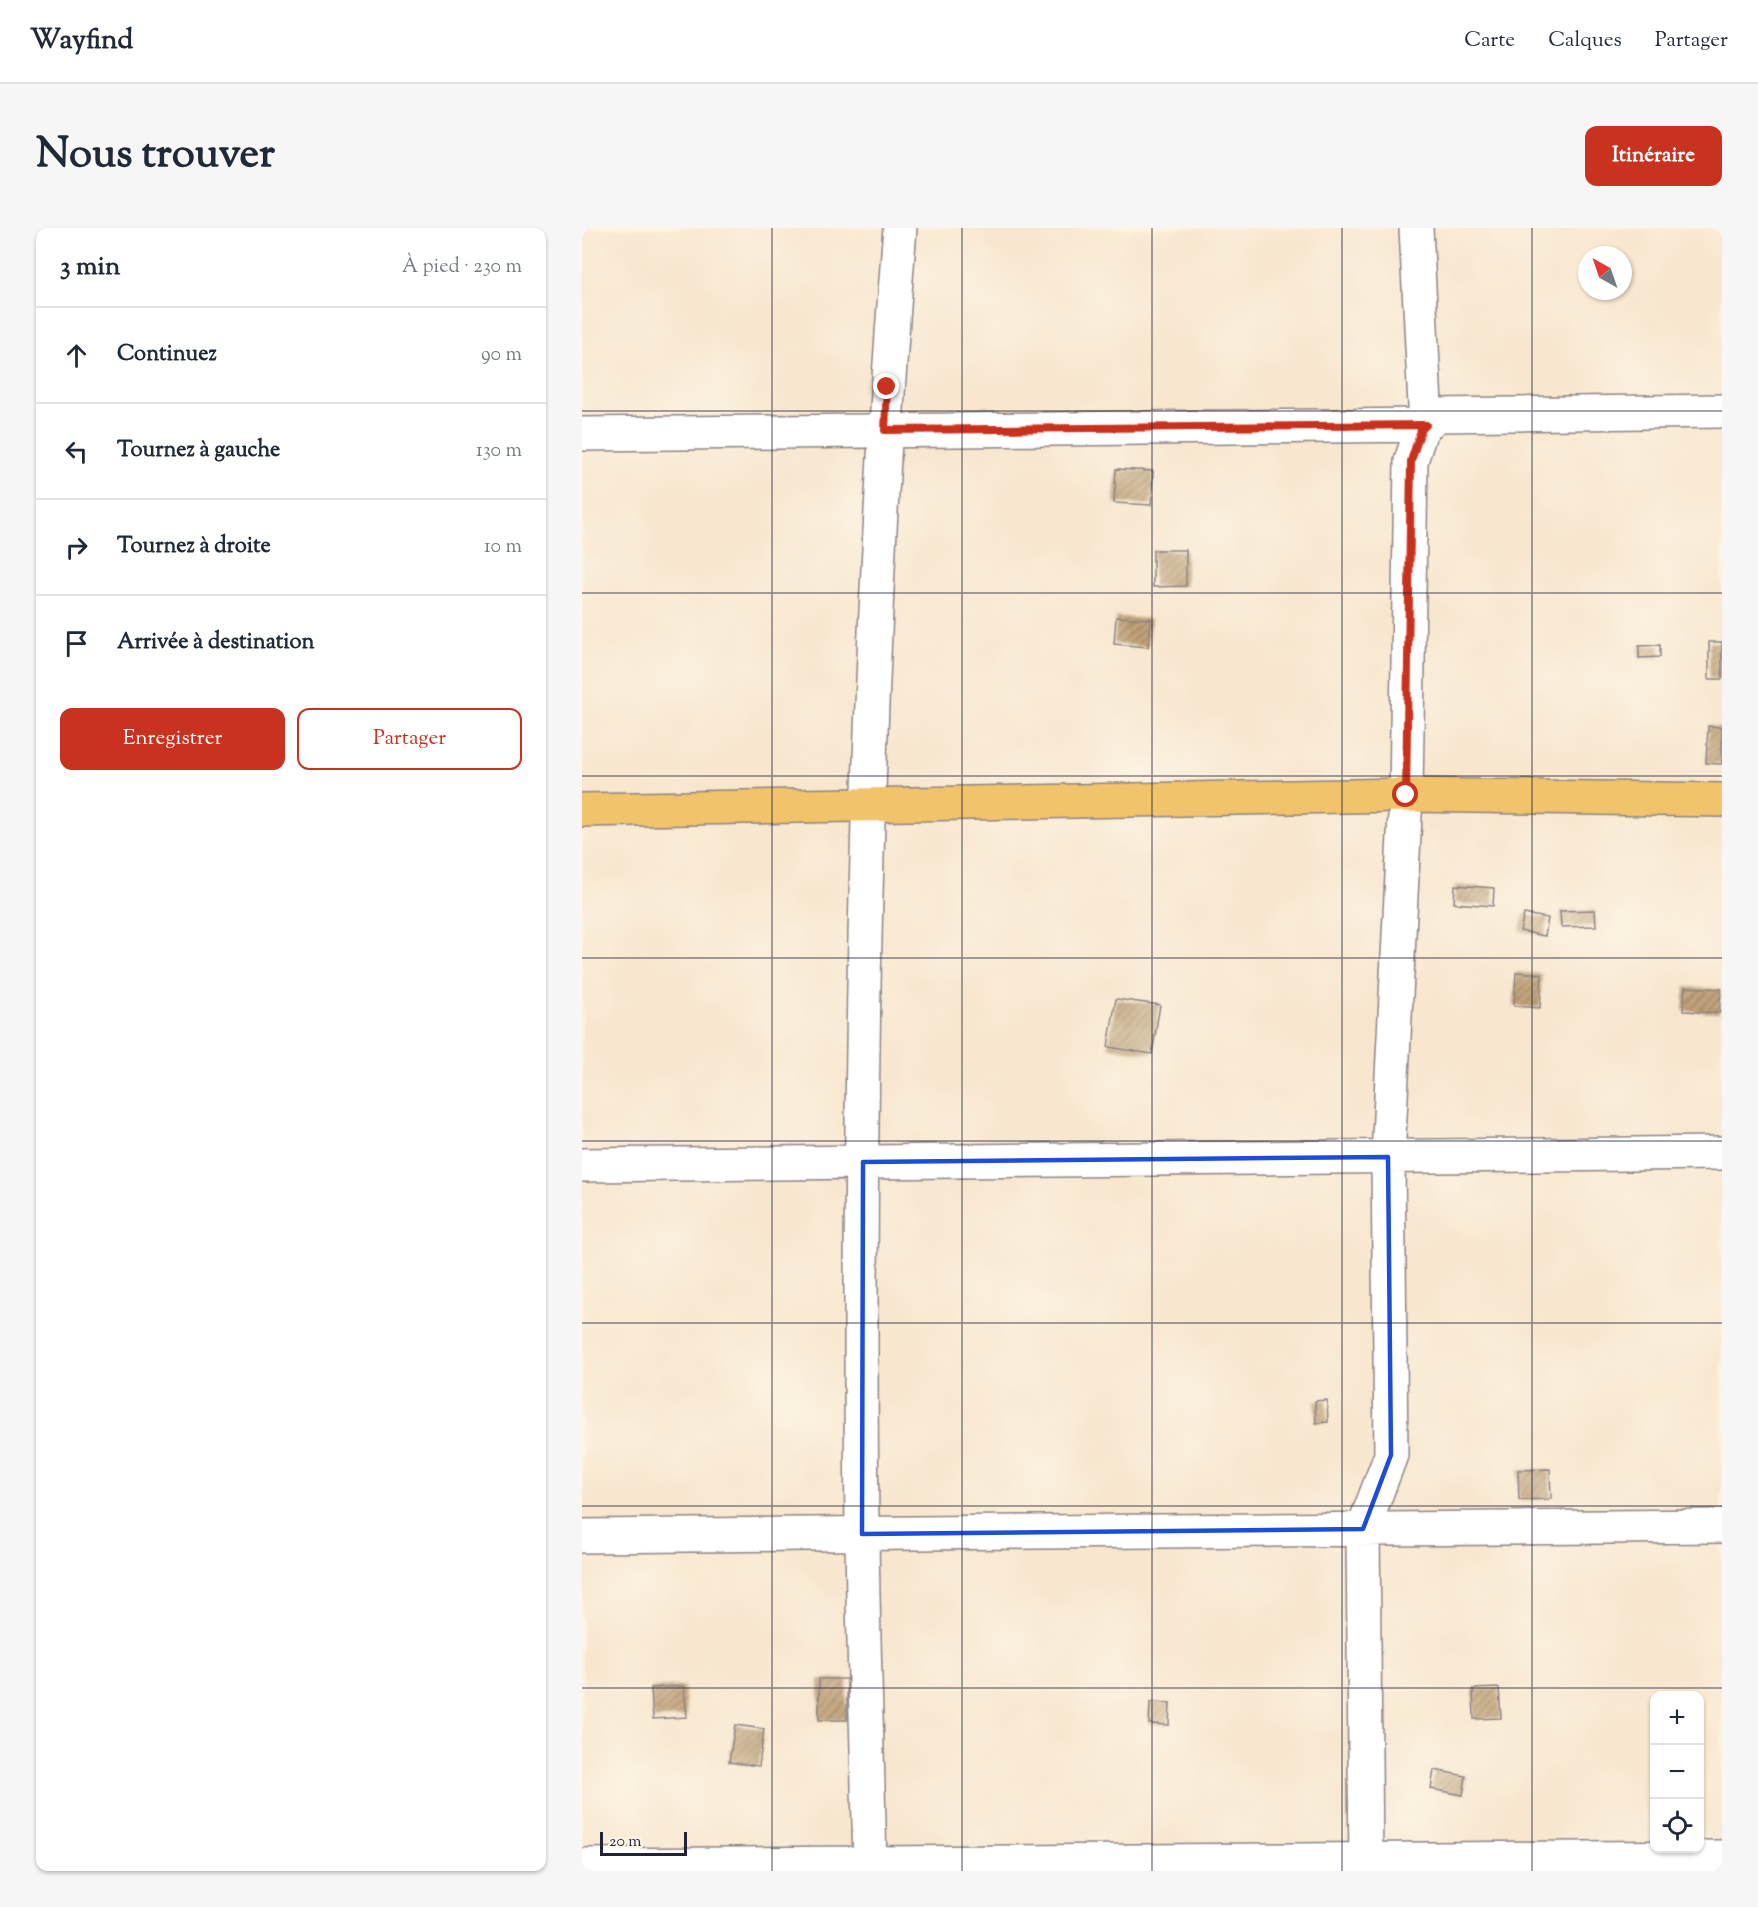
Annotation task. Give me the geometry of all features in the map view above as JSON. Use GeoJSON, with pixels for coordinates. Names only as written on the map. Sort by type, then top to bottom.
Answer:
{"type":"FeatureCollection","features":[{"type":"Feature","properties":{"kind":"main road"},"geometry":{"type":"LineString","coordinates":[[582,810],[1406,795],[1722,800]]}},
{"type":"Feature","properties":{"kind":"street"},"geometry":{"type":"LineString","coordinates":[[870,1867],[862,1533],[863,1162],[868,805],[885,430],[900,228]]}},
{"type":"Feature","properties":{"kind":"street"},"geometry":{"type":"LineString","coordinates":[[1416,228],[1426,425]]}},
{"type":"Feature","properties":{"kind":"street"},"geometry":{"type":"LineString","coordinates":[[1366,1864],[1363,1529],[1391,1455],[1388,1157],[1406,795],[1411,461],[1421,430],[1436,415],[1722,411]]}},
{"type":"Feature","properties":{"kind":"street"},"geometry":{"type":"LineString","coordinates":[[582,434],[1426,425]]}},
{"type":"Feature","properties":{"kind":"street"},"geometry":{"type":"LineString","coordinates":[[582,1165],[1722,1153]]}},
{"type":"Feature","properties":{"kind":"street"},"geometry":{"type":"LineString","coordinates":[[582,1536],[1722,1526]]}},
{"type":"Feature","properties":{"kind":"street"},"geometry":{"type":"LineString","coordinates":[[582,1865],[870,1867],[1366,1864],[1722,1857]]}},
{"type":"Feature","properties":{"kind":"highlighted area"},"geometry":{"type":"Polygon","coordinates":[[[1388,1157],[1391,1455],[1363,1529],[862,1534],[863,1162],[1388,1157]]]}},
{"type":"Feature","properties":{"kind":"building"},"geometry":{"type":"Polygon","coordinates":[[[1116,469],[1153,471],[1151,505],[1114,503],[1116,469]]]}},
{"type":"Feature","properties":{"kind":"building"},"geometry":{"type":"Polygon","coordinates":[[[1153,550],[1186,550],[1186,586],[1153,587],[1153,550]]]}},
{"type":"Feature","properties":{"kind":"building"},"geometry":{"type":"Polygon","coordinates":[[[1116,617],[1151,619],[1148,647],[1114,644],[1116,617]]]}},
{"type":"Feature","properties":{"kind":"building"},"geometry":{"type":"Polygon","coordinates":[[[1709,642],[1722,642],[1722,679],[1709,679],[1709,642]]]}},
{"type":"Feature","properties":{"kind":"building"},"geometry":{"type":"Polygon","coordinates":[[[1660,645],[1660,657],[1639,658],[1639,646],[1660,645]]]}},
{"type":"Feature","properties":{"kind":"building"},"geometry":{"type":"Polygon","coordinates":[[[1708,726],[1722,727],[1722,764],[1706,763],[1708,726]]]}},
{"type":"Feature","properties":{"kind":"building"},"geometry":{"type":"Polygon","coordinates":[[[1455,885],[1494,888],[1493,906],[1454,903],[1455,885]]]}},
{"type":"Feature","properties":{"kind":"building"},"geometry":{"type":"Polygon","coordinates":[[[1595,910],[1596,926],[1561,927],[1560,911],[1595,910]]]}},
{"type":"Feature","properties":{"kind":"building"},"geometry":{"type":"Polygon","coordinates":[[[1524,914],[1548,918],[1545,936],[1520,931],[1524,914]]]}},
{"type":"Feature","properties":{"kind":"building"},"geometry":{"type":"Polygon","coordinates":[[[1516,972],[1542,974],[1540,1008],[1514,1006],[1516,972]]]}},
{"type":"Feature","properties":{"kind":"building"},"geometry":{"type":"Polygon","coordinates":[[[1685,987],[1721,989],[1719,1013],[1683,1011],[1685,987]]]}},
{"type":"Feature","properties":{"kind":"building"},"geometry":{"type":"Polygon","coordinates":[[[1116,999],[1160,1005],[1152,1054],[1108,1047],[1116,999]]]}},
{"type":"Feature","properties":{"kind":"building"},"geometry":{"type":"Polygon","coordinates":[[[1327,1400],[1328,1422],[1316,1423],[1315,1401],[1327,1400]]]}},
{"type":"Feature","properties":{"kind":"building"},"geometry":{"type":"Polygon","coordinates":[[[1550,1469],[1551,1499],[1519,1500],[1518,1470],[1550,1469]]]}},
{"type":"Feature","properties":{"kind":"building"},"geometry":{"type":"Polygon","coordinates":[[[819,1679],[847,1679],[847,1720],[819,1720],[819,1679]]]}},
{"type":"Feature","properties":{"kind":"building"},"geometry":{"type":"Polygon","coordinates":[[[684,1686],[687,1717],[653,1719],[651,1688],[684,1686]]]}},
{"type":"Feature","properties":{"kind":"building"},"geometry":{"type":"Polygon","coordinates":[[[1499,1688],[1501,1718],[1474,1719],[1473,1689],[1499,1688]]]}},
{"type":"Feature","properties":{"kind":"building"},"geometry":{"type":"Polygon","coordinates":[[[1150,1702],[1170,1703],[1169,1725],[1149,1724],[1150,1702]]]}},
{"type":"Feature","properties":{"kind":"building"},"geometry":{"type":"Polygon","coordinates":[[[735,1725],[764,1729],[759,1766],[729,1762],[735,1725]]]}},
{"type":"Feature","properties":{"kind":"building"},"geometry":{"type":"Polygon","coordinates":[[[1434,1770],[1466,1776],[1463,1795],[1431,1789],[1434,1770]]]}},
{"type":"Feature","properties":{"kind":"route"},"geometry":{"type":"LineString","coordinates":[[887,387],[885,430],[1426,425],[1421,430],[1411,461],[1406,795]]}}]}
